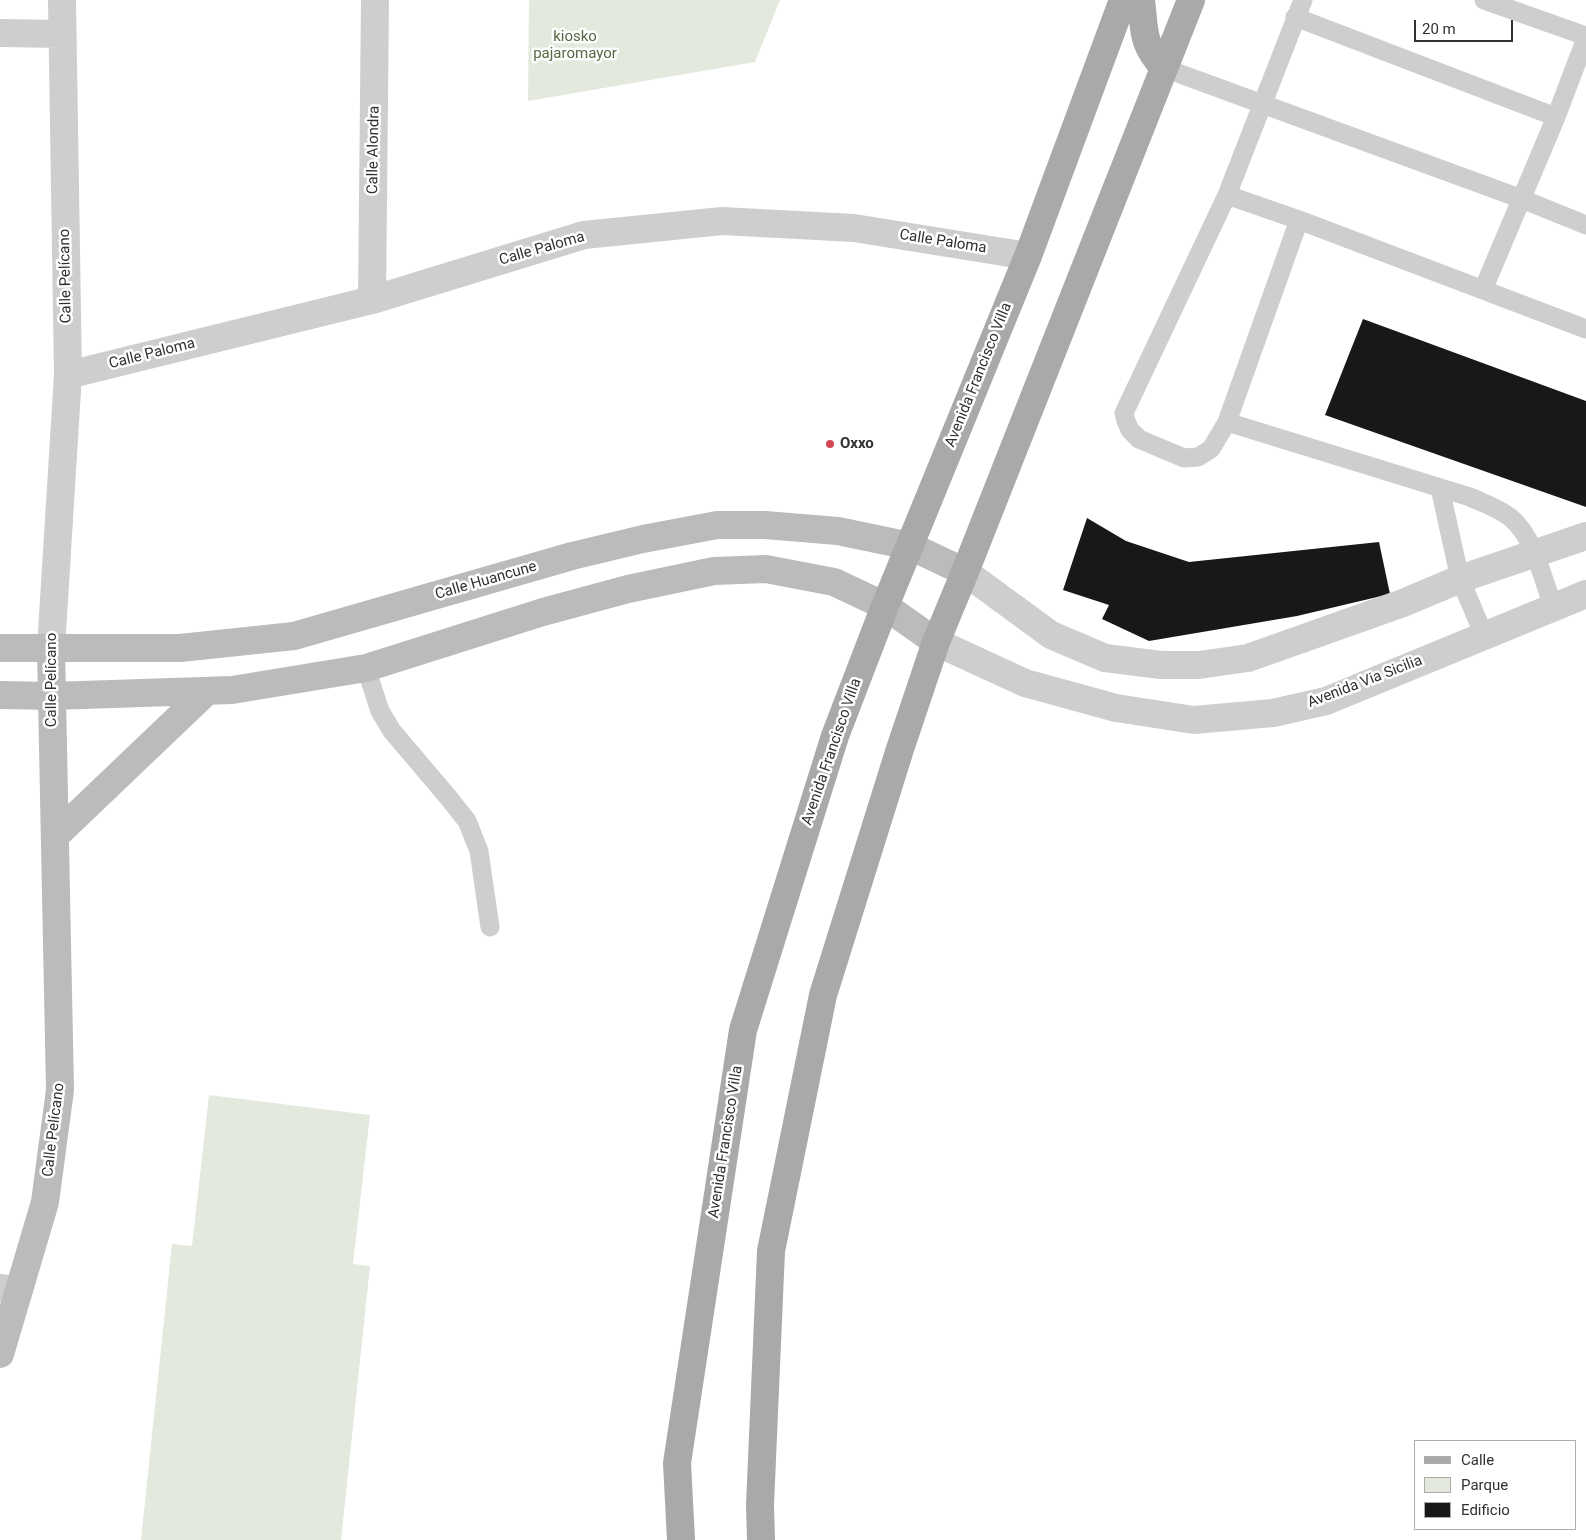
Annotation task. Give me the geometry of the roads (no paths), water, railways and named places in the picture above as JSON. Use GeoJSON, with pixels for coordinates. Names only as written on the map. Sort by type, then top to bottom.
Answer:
{"type":"FeatureCollection","features":[{"type":"Feature","properties":{"kind":"main road","name":"Avenida Francisco Villa"},"geometry":{"type":"LineString","coordinates":[[682,1540],[677,1463],[742,1030],[835,736],[885,606],[1028,256],[1122,0]]}},
{"type":"Feature","properties":{"kind":"main road"},"geometry":{"type":"LineString","coordinates":[[1141,0],[1144,36],[1149,48],[1164,68]]}},
{"type":"Feature","properties":{"kind":"main road"},"geometry":{"type":"LineString","coordinates":[[760,1540],[771,1251],[823,995],[936,642],[1191,0]]}},
{"type":"Feature","properties":{"kind":"main road","name":"Calle Huancune"},"geometry":{"type":"LineString","coordinates":[[0,648],[180,648],[294,636],[572,556],[643,539],[717,525],[765,525],[838,530],[910,546],[965,572]]}},
{"type":"Feature","properties":{"kind":"main road"},"geometry":{"type":"LineString","coordinates":[[0,695],[52,696],[232,690],[366,668],[543,612],[628,589],[714,571],[766,569],[834,582],[885,606],[936,642]]}},
{"type":"Feature","properties":{"kind":"main road"},"geometry":{"type":"LineString","coordinates":[[294,636],[307,678]]}},
{"type":"Feature","properties":{"kind":"main road","name":"Calle Pelícano"},"geometry":{"type":"LineString","coordinates":[[0,1354],[10,1289],[45,1202],[60,1090],[51,648]]}},
{"type":"Feature","properties":{"kind":"main road"},"geometry":{"type":"LineString","coordinates":[[55,836],[207,691]]}},
{"type":"Feature","properties":{"kind":"street","name":"Calle Pelícano"},"geometry":{"type":"LineString","coordinates":[[51,648],[68,375],[62,0]]}},
{"type":"Feature","properties":{"kind":"street","name":"Calle Alondra"},"geometry":{"type":"LineString","coordinates":[[372,300],[375,0]]}},
{"type":"Feature","properties":{"kind":"street"},"geometry":{"type":"LineString","coordinates":[[0,33],[62,34]]}},
{"type":"Feature","properties":{"kind":"street","name":"Calle Paloma"},"geometry":{"type":"LineString","coordinates":[[68,375],[372,300],[584,235],[722,221],[854,228],[1028,256]]}},
{"type":"Feature","properties":{"kind":"street"},"geometry":{"type":"LineString","coordinates":[[965,572],[1051,635],[1105,658],[1161,665],[1199,665],[1248,658],[1403,603],[1460,579],[1586,536]]}},
{"type":"Feature","properties":{"kind":"street","name":"Avenida Via Sicilia"},"geometry":{"type":"LineString","coordinates":[[936,642],[1025,683],[1116,708],[1194,720],[1273,713],[1326,700],[1586,594]]}},
{"type":"Feature","properties":{"kind":"lane"},"geometry":{"type":"LineString","coordinates":[[1483,290],[1556,117],[1586,37],[1484,0]]}},
{"type":"Feature","properties":{"kind":"lane"},"geometry":{"type":"LineString","coordinates":[[1299,220],[1227,422],[1211,449],[1198,457],[1184,458],[1139,439],[1130,430],[1124,413],[1227,195],[1299,8],[1556,117]]}},
{"type":"Feature","properties":{"kind":"lane"},"geometry":{"type":"LineString","coordinates":[[1164,68],[1522,199],[1586,225]]}},
{"type":"Feature","properties":{"kind":"lane"},"geometry":{"type":"LineString","coordinates":[[1227,195],[1299,220],[1586,329]]}},
{"type":"Feature","properties":{"kind":"lane"},"geometry":{"type":"LineString","coordinates":[[1227,422],[1470,497],[1510,517],[1524,531],[1553,607]]}},
{"type":"Feature","properties":{"kind":"lane"},"geometry":{"type":"LineString","coordinates":[[1440,488],[1460,579],[1484,635]]}},
{"type":"Feature","properties":{"kind":"lane"},"geometry":{"type":"LineString","coordinates":[[366,668],[380,711],[392,731],[467,821],[479,851],[490,927]]}},
{"type":"Feature","properties":{"kind":"place","name":"Oxxo"},"geometry":{"type":"Point","coordinates":[830,444]}},
{"type":"Feature","properties":{"kind":"park label","name":"kiosko pajaromayor"},"geometry":{"type":"Point","coordinates":[575,46]}}]}
